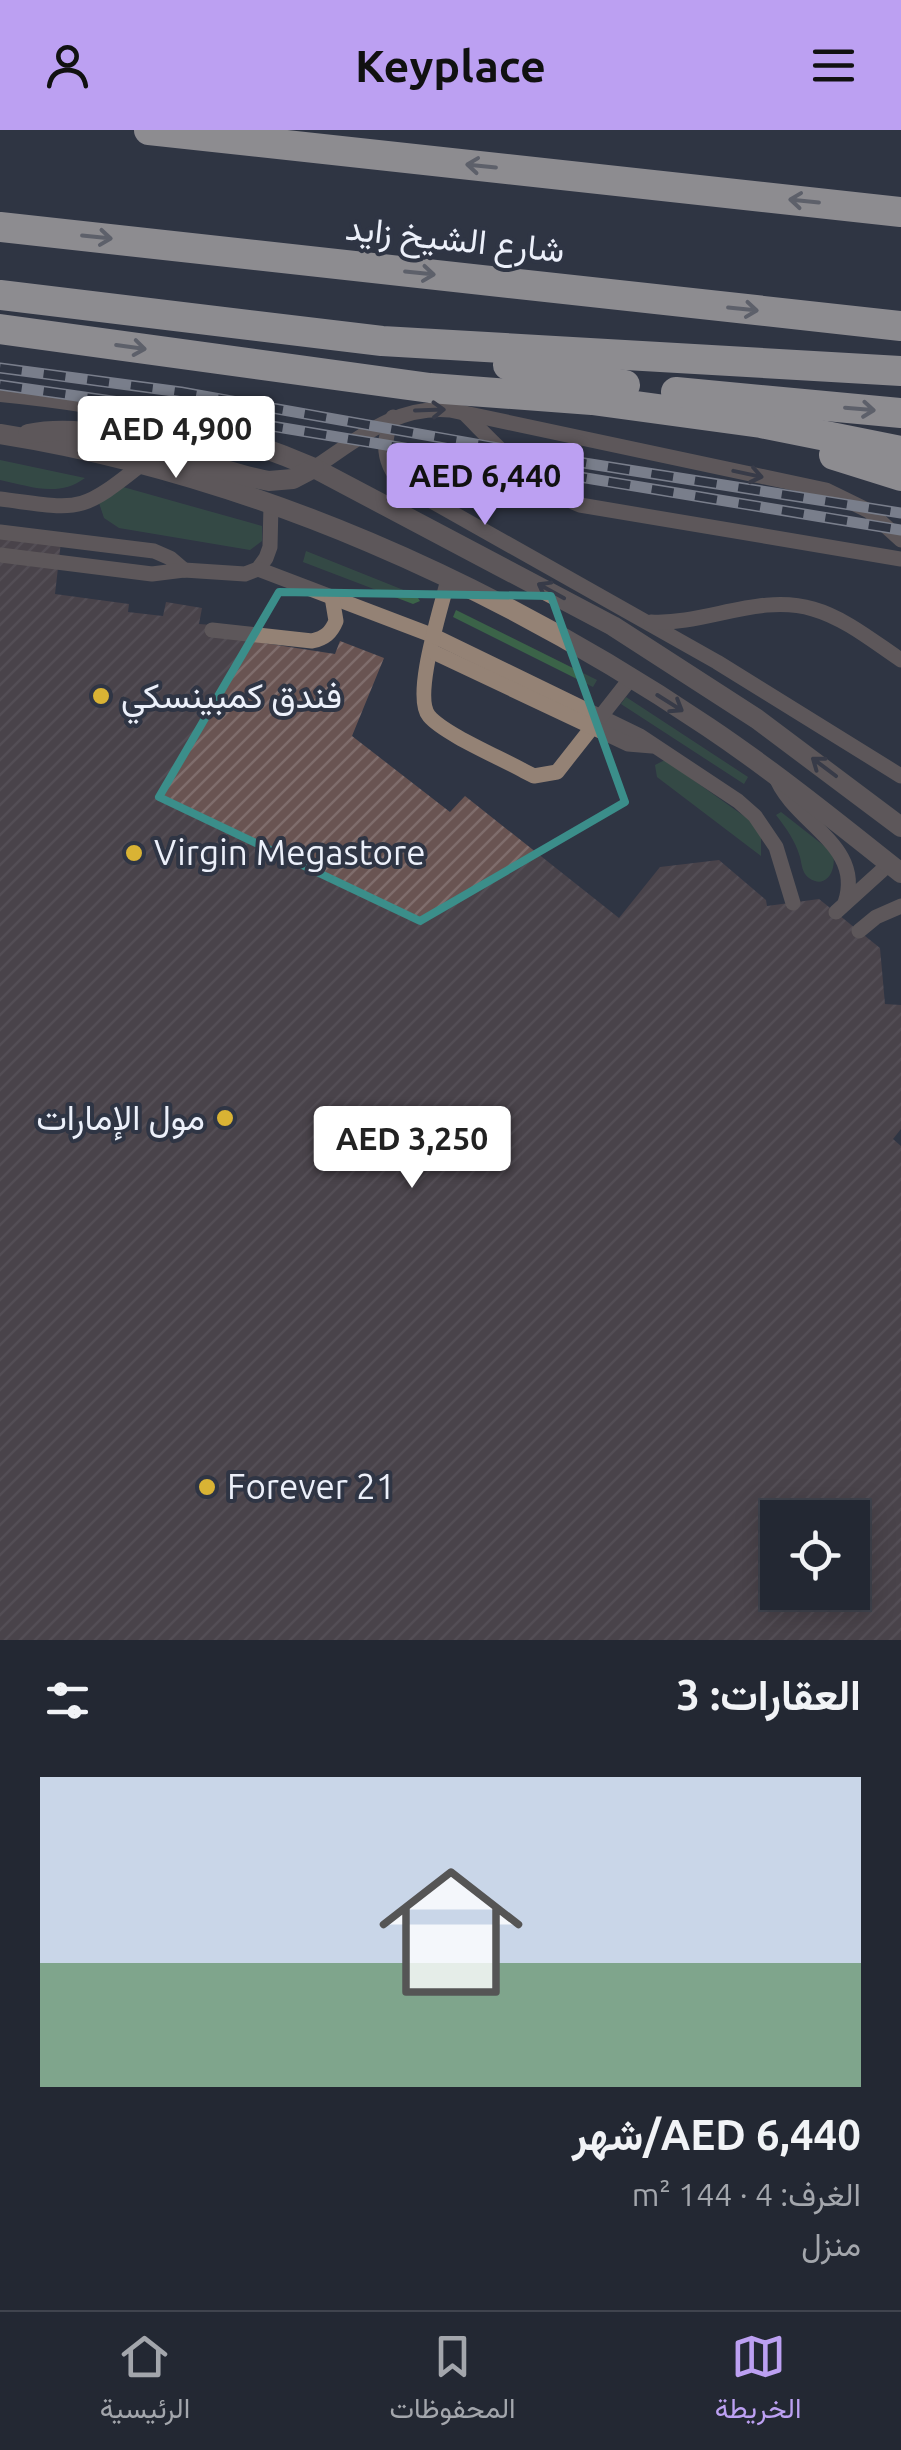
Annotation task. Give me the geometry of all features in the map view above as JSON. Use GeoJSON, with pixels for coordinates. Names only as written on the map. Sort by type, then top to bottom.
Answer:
{"type":"FeatureCollection","features":[{"type":"Feature","properties":{"kind":"highway"},"geometry":{"type":"LineString","coordinates":[[150,130],[901,212]]}},
{"type":"Feature","properties":{"kind":"highway","name":"شارع الشيخ زايد"},"geometry":{"type":"LineString","coordinates":[[0,227],[901,326]]}},
{"type":"Feature","properties":{"kind":"highway"},"geometry":{"type":"LineString","coordinates":[[0,296],[382,340],[901,371]]}},
{"type":"Feature","properties":{"kind":"highway"},"geometry":{"type":"LineString","coordinates":[[0,329],[430,388],[592,400],[762,423],[901,451]]}},
{"type":"Feature","properties":{"kind":"highway"},"geometry":{"type":"LineString","coordinates":[[382,340],[638,387],[901,413]]}},
{"type":"Feature","properties":{"kind":"highway"},"geometry":{"type":"LineString","coordinates":[[592,400],[793,445],[901,476]]}},
{"type":"Feature","properties":{"kind":"street"},"geometry":{"type":"LineString","coordinates":[[0,392],[85,400],[175,419],[263,446],[314,468],[613,626],[757,718],[901,827]]}},
{"type":"Feature","properties":{"kind":"street"},"geometry":{"type":"LineString","coordinates":[[8,435],[62,430],[108,434],[269,481],[292,479],[314,468]]}},
{"type":"Feature","properties":{"kind":"street"},"geometry":{"type":"LineString","coordinates":[[8,435],[142,464],[271,505],[448,579],[631,678],[775,774],[897,864]]}},
{"type":"Feature","properties":{"kind":"lane"},"geometry":{"type":"LineString","coordinates":[[314,468],[392,418],[420,409],[464,413],[826,490],[870,511],[901,540]]}},
{"type":"Feature","properties":{"kind":"lane"},"geometry":{"type":"LineString","coordinates":[[464,413],[524,474],[550,492],[580,505],[901,559]]}},
{"type":"Feature","properties":{"kind":"lane"},"geometry":{"type":"LineString","coordinates":[[392,418],[385,437],[386,458],[403,485],[784,702],[901,776]]}},
{"type":"Feature","properties":{"kind":"lane"},"geometry":{"type":"LineString","coordinates":[[0,499],[64,507],[87,504],[142,464]]}},
{"type":"Feature","properties":{"kind":"lane"},"geometry":{"type":"LineString","coordinates":[[258,570],[270,548],[271,505]]}},
{"type":"Feature","properties":{"kind":"lane"},"geometry":{"type":"LineString","coordinates":[[0,532],[154,552],[170,558],[184,570]]}},
{"type":"Feature","properties":{"kind":"lane"},"geometry":{"type":"LineString","coordinates":[[0,555],[152,574],[184,570],[246,574],[258,570],[332,597],[598,722],[640,736],[738,801],[766,829],[776,847],[793,902]]}},
{"type":"Feature","properties":{"kind":"lane"},"geometry":{"type":"LineString","coordinates":[[448,579],[423,700],[432,719],[524,771],[546,776],[557,772],[631,678]]}},
{"type":"Feature","properties":{"kind":"lane"},"geometry":{"type":"LineString","coordinates":[[212,630],[312,641],[328,635],[333,628],[337,612],[332,597]]}},
{"type":"Feature","properties":{"kind":"lane"},"geometry":{"type":"LineString","coordinates":[[642,621],[677,622],[794,605],[829,615],[901,660]]}},
{"type":"Feature","properties":{"kind":"lane"},"geometry":{"type":"LineString","coordinates":[[775,774],[791,806],[841,854],[849,881],[840,908],[897,864]]}},
{"type":"Feature","properties":{"kind":"lane"},"geometry":{"type":"LineString","coordinates":[[859,931],[876,916],[901,906]]}},
{"type":"Feature","properties":{"kind":"highlighted area"},"geometry":{"type":"Polygon","coordinates":[[[279,592],[551,596],[625,802],[420,921],[159,797],[279,592]]]}},
{"type":"Feature","properties":{"kind":"green space"},"geometry":{"type":"Polygon","coordinates":[[[0,460],[85,478],[65,488],[22,485],[0,480],[0,460]]]}},
{"type":"Feature","properties":{"kind":"green space"},"geometry":{"type":"Polygon","coordinates":[[[123,487],[262,526],[262,541],[250,550],[119,528],[104,518],[98,500],[123,487]]]}},
{"type":"Feature","properties":{"kind":"green space"},"geometry":{"type":"Polygon","coordinates":[[[306,551],[416,595],[420,601],[413,604],[303,562],[306,551]]]}},
{"type":"Feature","properties":{"kind":"green space"},"geometry":{"type":"Polygon","coordinates":[[[456,610],[597,680],[593,687],[453,617],[456,610]]]}},
{"type":"Feature","properties":{"kind":"green space"},"geometry":{"type":"Polygon","coordinates":[[[626,697],[748,777],[744,784],[621,704],[626,697]]]}},
{"type":"Feature","properties":{"kind":"green space"},"geometry":{"type":"Polygon","coordinates":[[[665,760],[751,821],[761,836],[761,856],[657,777],[655,765],[665,760]]]}},
{"type":"Feature","properties":{"kind":"green space"},"geometry":{"type":"Polygon","coordinates":[[[781,812],[832,852],[832,870],[826,879],[816,881],[805,874],[796,845],[776,815],[781,812]]]}},
{"type":"Feature","properties":{"kind":"building"},"geometry":{"type":"Polygon","coordinates":[[[0,525],[62,533],[55,594],[129,604],[128,612],[163,616],[166,602],[202,608],[199,624],[213,625],[211,635],[335,654],[340,641],[384,658],[352,736],[450,812],[465,796],[619,918],[660,867],[719,860],[766,900],[767,906],[819,899],[880,948],[885,1004],[901,1005],[901,1129],[893,1139],[901,1146],[901,1640],[0,1640],[0,525]]]}},
{"type":"Feature","properties":{"kind":"railway"},"geometry":{"type":"LineString","coordinates":[[0,368],[181,392],[584,463],[901,513]]}},
{"type":"Feature","properties":{"kind":"railway"},"geometry":{"type":"LineString","coordinates":[[0,385],[901,530]]}},
{"type":"Feature","properties":{"kind":"place","name":"فندق كمبينسكي"},"geometry":{"type":"Point","coordinates":[101,696]}},
{"type":"Feature","properties":{"kind":"place","name":"Virgin Megastore"},"geometry":{"type":"Point","coordinates":[134,853]}},
{"type":"Feature","properties":{"kind":"place","name":"مول الإمارات"},"geometry":{"type":"Point","coordinates":[225,1118]}},
{"type":"Feature","properties":{"kind":"place","name":"Forever 21"},"geometry":{"type":"Point","coordinates":[207,1487]}}]}
